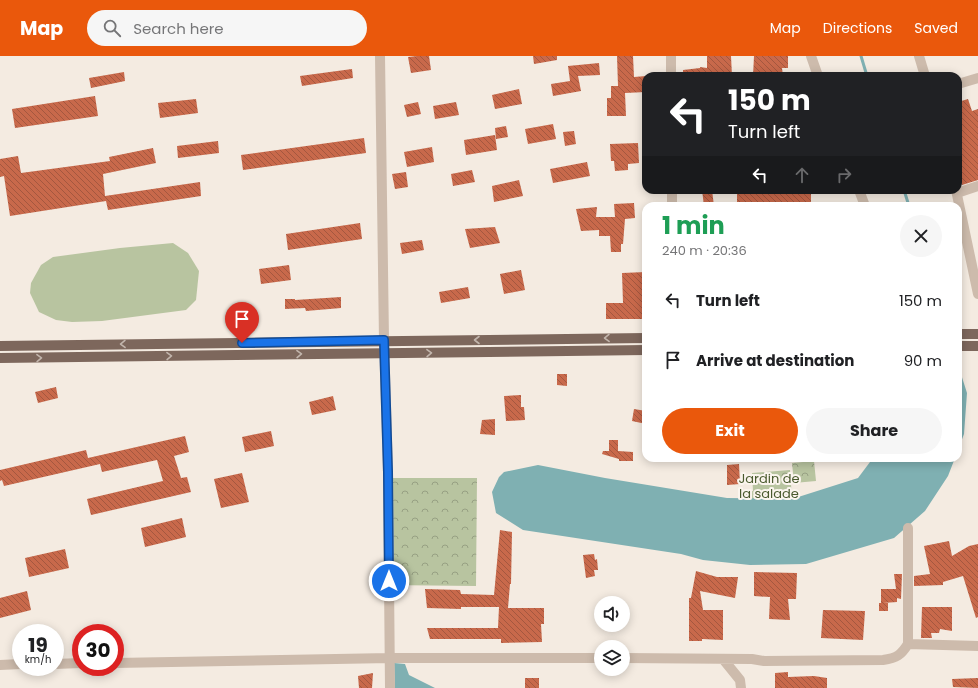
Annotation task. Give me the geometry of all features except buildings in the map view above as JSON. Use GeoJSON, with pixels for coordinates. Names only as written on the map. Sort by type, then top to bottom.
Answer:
{"type":"FeatureCollection","features":[{"type":"Feature","properties":{"kind":"main road"},"geometry":{"type":"LineString","coordinates":[[962,334],[978,334]]}},
{"type":"Feature","properties":{"kind":"main road"},"geometry":{"type":"LineString","coordinates":[[0,346],[384,340],[642,338]]}},
{"type":"Feature","properties":{"kind":"main road"},"geometry":{"type":"LineString","coordinates":[[19,346],[20,358]]}},
{"type":"Feature","properties":{"kind":"main road"},"geometry":{"type":"LineString","coordinates":[[962,346],[978,346]]}},
{"type":"Feature","properties":{"kind":"main road"},"geometry":{"type":"LineString","coordinates":[[0,358],[642,350]]}},
{"type":"Feature","properties":{"kind":"street"},"geometry":{"type":"LineString","coordinates":[[380,56],[384,340],[388,472],[390,688]]}},
{"type":"Feature","properties":{"kind":"street"},"geometry":{"type":"LineString","coordinates":[[670,56],[671,72]]}},
{"type":"Feature","properties":{"kind":"street"},"geometry":{"type":"LineString","coordinates":[[811,56],[817,72]]}},
{"type":"Feature","properties":{"kind":"street"},"geometry":{"type":"LineString","coordinates":[[919,56],[924,72]]}},
{"type":"Feature","properties":{"kind":"street"},"geometry":{"type":"LineString","coordinates":[[962,83],[978,78]]}},
{"type":"Feature","properties":{"kind":"street"},"geometry":{"type":"LineString","coordinates":[[962,190],[978,186]]}},
{"type":"Feature","properties":{"kind":"street"},"geometry":{"type":"LineString","coordinates":[[962,219],[978,294]]}},
{"type":"Feature","properties":{"kind":"street"},"geometry":{"type":"LineString","coordinates":[[630,658],[752,659],[764,661],[883,660],[893,658],[902,653],[908,644],[908,528]]}},
{"type":"Feature","properties":{"kind":"street"},"geometry":{"type":"LineString","coordinates":[[908,644],[978,646]]}},
{"type":"Feature","properties":{"kind":"street"},"geometry":{"type":"LineString","coordinates":[[124,663],[390,658],[594,658]]}},
{"type":"Feature","properties":{"kind":"street"},"geometry":{"type":"LineString","coordinates":[[723,659],[740,680],[741,688]]}},
{"type":"Feature","properties":{"kind":"street"},"geometry":{"type":"LineString","coordinates":[[0,665],[12,664]]}},
{"type":"Feature","properties":{"kind":"green space"},"geometry":{"type":"Polygon","coordinates":[[[173,243],[188,253],[199,271],[196,300],[186,310],[102,321],[72,322],[56,320],[39,312],[30,293],[31,283],[41,265],[53,257],[173,243]]]}},
{"type":"Feature","properties":{"kind":"green space","name":"Jardin de la salade"},"geometry":{"type":"Polygon","coordinates":[[[814,462],[816,481],[794,483],[792,463],[814,462]]]}},
{"type":"Feature","properties":{"kind":"green space","name":"Jardin de la salade"},"geometry":{"type":"Polygon","coordinates":[[[790,470],[792,498],[746,502],[745,492],[753,491],[752,473],[790,470]]]}},
{"type":"Feature","properties":{"kind":"green space"},"geometry":{"type":"Polygon","coordinates":[[[386,478],[477,478],[476,586],[386,585],[386,478]]]}},
{"type":"Feature","properties":{"kind":"water"},"geometry":{"type":"Polygon","coordinates":[[[962,377],[967,393],[964,434],[962,439],[962,377]]]}},
{"type":"Feature","properties":{"kind":"water"},"geometry":{"type":"Polygon","coordinates":[[[870,462],[953,462],[948,476],[925,511],[894,538],[806,564],[750,565],[703,560],[681,554],[523,530],[496,513],[492,492],[499,477],[504,472],[538,465],[605,478],[727,498],[792,499],[858,478],[870,462]]]}},
{"type":"Feature","properties":{"kind":"water"},"geometry":{"type":"Polygon","coordinates":[[[394,663],[405,664],[409,675],[435,688],[395,688],[394,663]]]}},
{"type":"Feature","properties":{"kind":"waterway"},"geometry":{"type":"LineString","coordinates":[[861,56],[866,72]]}},
{"type":"Feature","properties":{"kind":"waterway"},"geometry":{"type":"LineString","coordinates":[[905,194],[908,202]]}},
{"type":"Feature","properties":{"kind":"route"},"geometry":{"type":"LineString","coordinates":[[242,343],[384,340],[388,472],[389,581]]}}]}
